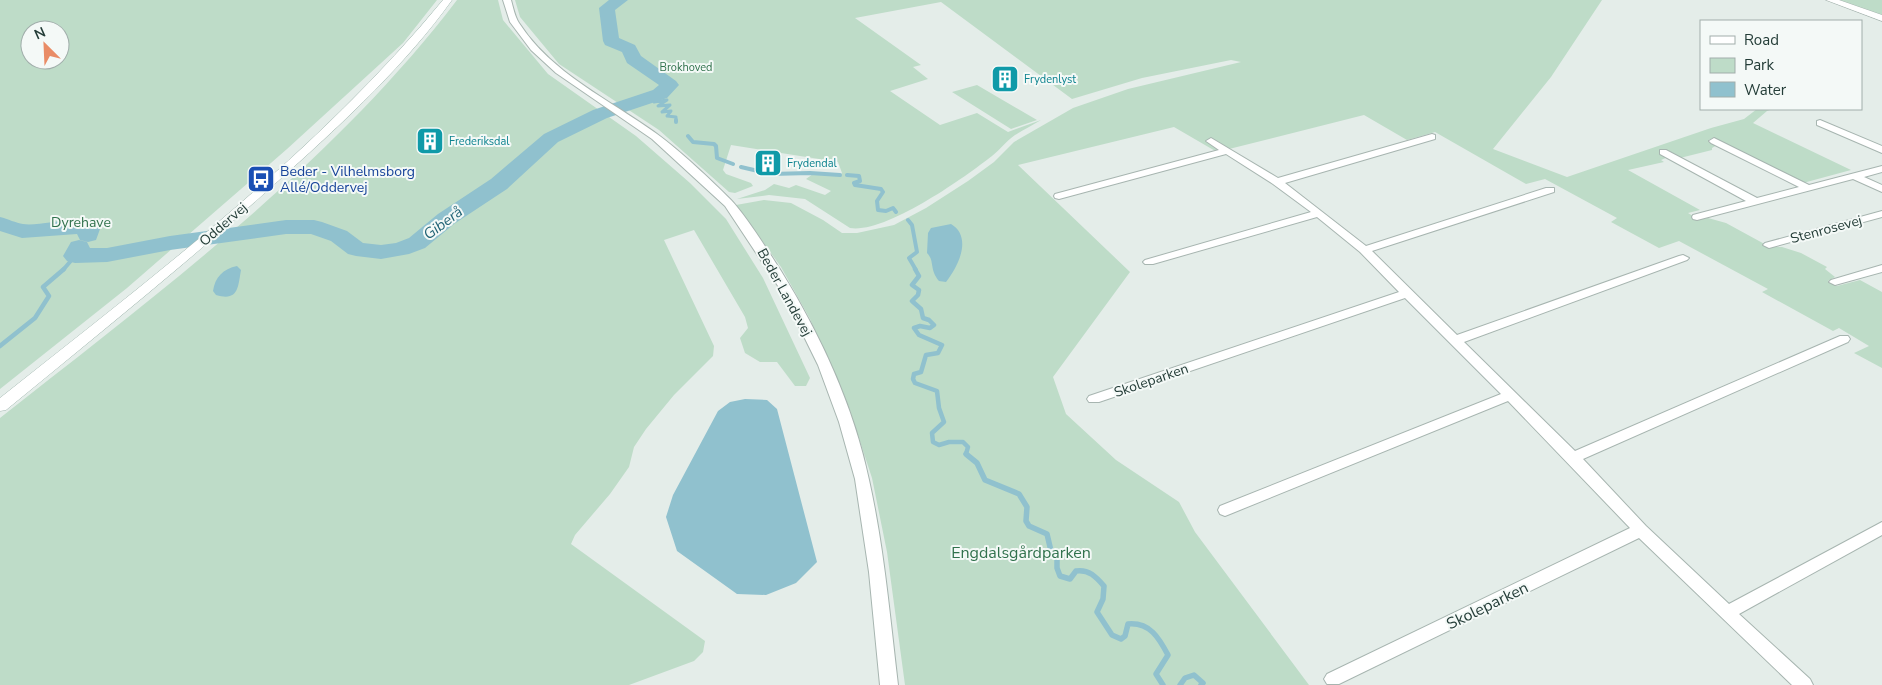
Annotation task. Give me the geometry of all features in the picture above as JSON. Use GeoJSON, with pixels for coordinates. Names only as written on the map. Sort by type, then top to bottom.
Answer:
{"type":"FeatureCollection","features":[{"type":"Feature","properties":{"kind":"main road","name":"Oddervej"},"geometry":{"type":"LineString","coordinates":[[0,406],[177,264],[245,206],[329,128],[387,70],[448,0]]}},
{"type":"Feature","properties":{"kind":"main road"},"geometry":{"type":"LineString","coordinates":[[1830,0],[1882,18]]}},
{"type":"Feature","properties":{"kind":"street","name":"Beder Landevej"},"geometry":{"type":"LineString","coordinates":[[507,0],[514,22],[534,48],[559,71],[656,137],[729,204],[765,255],[788,292],[824,365],[846,422],[862,480],[877,572],[889,685]]}},
{"type":"Feature","properties":{"kind":"street"},"geometry":{"type":"LineString","coordinates":[[1820,122],[1882,150]]}},
{"type":"Feature","properties":{"kind":"street"},"geometry":{"type":"LineString","coordinates":[[1277,182],[1432,137]]}},
{"type":"Feature","properties":{"kind":"street"},"geometry":{"type":"LineString","coordinates":[[1211,141],[1277,182],[1364,250],[1573,458],[1642,530],[1727,614],[1804,685]]}},
{"type":"Feature","properties":{"kind":"street"},"geometry":{"type":"LineString","coordinates":[[1714,141],[1808,188]]}},
{"type":"Feature","properties":{"kind":"street"},"geometry":{"type":"LineString","coordinates":[[1059,196],[1228,151]]}},
{"type":"Feature","properties":{"kind":"street"},"geometry":{"type":"LineString","coordinates":[[1663,152],[1756,202]]}},
{"type":"Feature","properties":{"kind":"street"},"geometry":{"type":"LineString","coordinates":[[1697,217],[1882,169]]}},
{"type":"Feature","properties":{"kind":"street"},"geometry":{"type":"LineString","coordinates":[[1854,176],[1882,189]]}},
{"type":"Feature","properties":{"kind":"street"},"geometry":{"type":"LineString","coordinates":[[1364,250],[1550,190]]}},
{"type":"Feature","properties":{"kind":"street"},"geometry":{"type":"LineString","coordinates":[[1149,262],[1319,213]]}},
{"type":"Feature","properties":{"kind":"street","name":"Stenrosevej"},"geometry":{"type":"LineString","coordinates":[[1769,245],[1882,214]]}},
{"type":"Feature","properties":{"kind":"street"},"geometry":{"type":"LineString","coordinates":[[1454,341],[1683,258]]}},
{"type":"Feature","properties":{"kind":"street"},"geometry":{"type":"LineString","coordinates":[[1835,282],[1882,268]]}},
{"type":"Feature","properties":{"kind":"street","name":"Skoleparken"},"geometry":{"type":"LineString","coordinates":[[1094,399],[1407,293]]}},
{"type":"Feature","properties":{"kind":"street"},"geometry":{"type":"LineString","coordinates":[[1573,458],[1844,339]]}},
{"type":"Feature","properties":{"kind":"street"},"geometry":{"type":"LineString","coordinates":[[1225,510],[1510,395]]}},
{"type":"Feature","properties":{"kind":"street"},"geometry":{"type":"LineString","coordinates":[[1727,614],[1882,528]]}},
{"type":"Feature","properties":{"kind":"street","name":"Skoleparken"},"geometry":{"type":"LineString","coordinates":[[1333,679],[1642,530]]}},
{"type":"Feature","properties":{"kind":"green space","name":"Dyrehave"},"geometry":{"type":"Polygon","coordinates":[[[0,0],[437,0],[403,43],[287,149],[127,288],[0,389],[0,0]]]}},
{"type":"Feature","properties":{"kind":"green space"},"geometry":{"type":"Polygon","coordinates":[[[457,0],[498,0],[503,20],[548,74],[636,136],[690,183],[726,219],[763,278],[810,378],[806,386],[795,386],[777,362],[760,362],[745,353],[740,338],[748,328],[745,317],[694,230],[664,240],[714,346],[713,356],[674,395],[646,429],[634,447],[629,467],[610,494],[575,535],[571,544],[705,641],[703,652],[694,661],[629,685],[0,685],[0,418],[182,273],[300,171],[356,116],[408,60],[457,0]]]}},
{"type":"Feature","properties":{"kind":"green space"},"geometry":{"type":"Polygon","coordinates":[[[515,0],[1602,0],[1551,77],[1493,149],[1567,177],[1711,128],[1744,119],[1756,110],[1770,110],[1753,123],[1851,170],[1803,183],[1713,138],[1709,140],[1717,145],[1712,150],[1680,158],[1668,157],[1661,160],[1664,162],[1628,170],[1700,210],[1688,213],[1698,219],[1708,218],[1726,223],[1770,247],[1782,247],[1801,253],[1827,267],[1825,269],[1835,277],[1828,281],[1837,286],[1860,280],[1882,292],[1882,368],[1854,353],[1869,346],[1839,328],[1833,331],[1762,292],[1768,289],[1679,241],[1659,248],[1611,222],[1617,218],[1545,179],[1526,184],[1435,132],[1407,140],[1364,115],[1217,152],[1174,127],[1018,165],[1130,272],[1053,377],[1066,414],[1116,460],[1179,502],[1195,532],[1309,685],[905,685],[887,552],[872,478],[847,402],[810,319],[781,267],[736,205],[764,200],[791,203],[823,220],[842,233],[857,233],[894,225],[926,208],[968,181],[994,162],[1014,142],[1073,108],[1128,89],[1241,62],[1231,60],[1142,78],[1072,99],[941,2],[855,18],[921,65],[913,67],[928,79],[890,91],[940,125],[977,113],[1008,132],[1041,120],[1015,135],[995,154],[944,190],[903,214],[865,228],[850,228],[805,199],[769,195],[737,199],[765,190],[774,184],[789,188],[796,185],[825,195],[831,191],[806,179],[813,174],[840,176],[842,173],[838,162],[731,145],[723,170],[726,174],[751,183],[753,186],[735,193],[729,192],[659,130],[559,64],[520,17],[515,0]]]}},
{"type":"Feature","properties":{"kind":"green space"},"geometry":{"type":"Polygon","coordinates":[[[1837,0],[1882,0],[1882,16],[1837,0]]]}},
{"type":"Feature","properties":{"kind":"green space"},"geometry":{"type":"Polygon","coordinates":[[[977,85],[1037,120],[1011,129],[952,92],[977,85]]]}},
{"type":"Feature","properties":{"kind":"water"},"geometry":{"type":"Polygon","coordinates":[[[951,224],[958,230],[961,236],[961,252],[955,268],[946,282],[939,281],[927,253],[928,233],[931,228],[951,224]]]}},
{"type":"Feature","properties":{"kind":"water"},"geometry":{"type":"Polygon","coordinates":[[[237,266],[241,270],[236,291],[224,297],[216,295],[213,291],[220,274],[237,266]]]}},
{"type":"Feature","properties":{"kind":"water"},"geometry":{"type":"Polygon","coordinates":[[[745,399],[767,400],[777,409],[817,562],[796,583],[766,595],[737,594],[677,551],[666,517],[673,495],[718,411],[730,402],[745,399]]]}},
{"type":"Feature","properties":{"kind":"waterway","name":"Giberå"},"geometry":{"type":"LineString","coordinates":[[79,247],[75,256],[107,255],[170,243],[286,227],[314,227],[339,236],[356,249],[381,252],[401,249],[417,243],[446,219],[499,184],[551,138],[600,114],[660,94],[670,85],[633,59],[629,49],[611,41],[607,8],[620,0]]}},
{"type":"Feature","properties":{"kind":"waterway"},"geometry":{"type":"LineString","coordinates":[[660,94],[654,102],[667,100],[658,106],[670,105],[662,112],[671,111],[667,116],[676,117],[676,122]]}},
{"type":"Feature","properties":{"kind":"waterway"},"geometry":{"type":"LineString","coordinates":[[688,136],[693,142],[714,144],[716,146],[717,158],[733,164]]}},
{"type":"Feature","properties":{"kind":"waterway"},"geometry":{"type":"LineString","coordinates":[[741,167],[771,174],[810,173],[840,175]]}},
{"type":"Feature","properties":{"kind":"waterway"},"geometry":{"type":"LineString","coordinates":[[847,175],[859,176],[860,181],[854,183],[855,185],[881,189],[883,192],[877,201],[878,210],[886,211],[893,208],[896,212]]}},
{"type":"Feature","properties":{"kind":"waterway"},"geometry":{"type":"LineString","coordinates":[[908,220],[912,225],[917,252],[909,258],[916,270]]}},
{"type":"Feature","properties":{"kind":"waterway","name":"Giberå"},"geometry":{"type":"LineString","coordinates":[[0,224],[22,231],[83,227],[89,229],[88,235]]}},
{"type":"Feature","properties":{"kind":"waterway"},"geometry":{"type":"LineString","coordinates":[[63,269],[75,256]]}},
{"type":"Feature","properties":{"kind":"waterway"},"geometry":{"type":"LineString","coordinates":[[0,346],[35,318],[49,296],[43,287],[63,269]]}},
{"type":"Feature","properties":{"kind":"waterway"},"geometry":{"type":"LineString","coordinates":[[915,269],[919,276],[912,285],[919,290],[918,295],[912,301],[921,309],[923,318],[929,320],[934,325],[930,328],[920,326],[914,328],[919,335],[942,345],[938,353],[926,355],[921,372],[914,374],[913,379],[915,383],[937,391],[939,408],[944,422],[932,433],[933,442],[939,445],[949,442],[963,442],[968,447],[966,454]]}},
{"type":"Feature","properties":{"kind":"waterway"},"geometry":{"type":"LineString","coordinates":[[966,454],[977,463],[985,480],[1019,494],[1027,507],[1026,521],[1029,526],[1047,534],[1051,551],[1057,558],[1057,568],[1060,576],[1070,579],[1076,571],[1085,571],[1104,586],[1103,599],[1097,612],[1112,635],[1121,639],[1125,636],[1128,624],[1136,624],[1153,632],[1168,655],[1156,674],[1163,685]]}},
{"type":"Feature","properties":{"kind":"waterway"},"geometry":{"type":"LineString","coordinates":[[1180,685],[1185,678],[1194,675],[1203,683],[1201,685]]}},
{"type":"Feature","properties":{"kind":"place","name":"Frydenlyst"},"geometry":{"type":"Point","coordinates":[1005,79]}},
{"type":"Feature","properties":{"kind":"place","name":"Frederiksdal"},"geometry":{"type":"Point","coordinates":[430,141]}},
{"type":"Feature","properties":{"kind":"place","name":"Frydendal"},"geometry":{"type":"Point","coordinates":[768,163]}},
{"type":"Feature","properties":{"kind":"place","name":"Beder - Vilhelmsborg Allé/Oddervej"},"geometry":{"type":"Point","coordinates":[261,179]}},
{"type":"Feature","properties":{"kind":"park label","name":"Brokhoved"},"geometry":{"type":"Point","coordinates":[686,67]}},
{"type":"Feature","properties":{"kind":"park label","name":"Engdalsgårdparken"},"geometry":{"type":"Point","coordinates":[1021,552]}}]}
